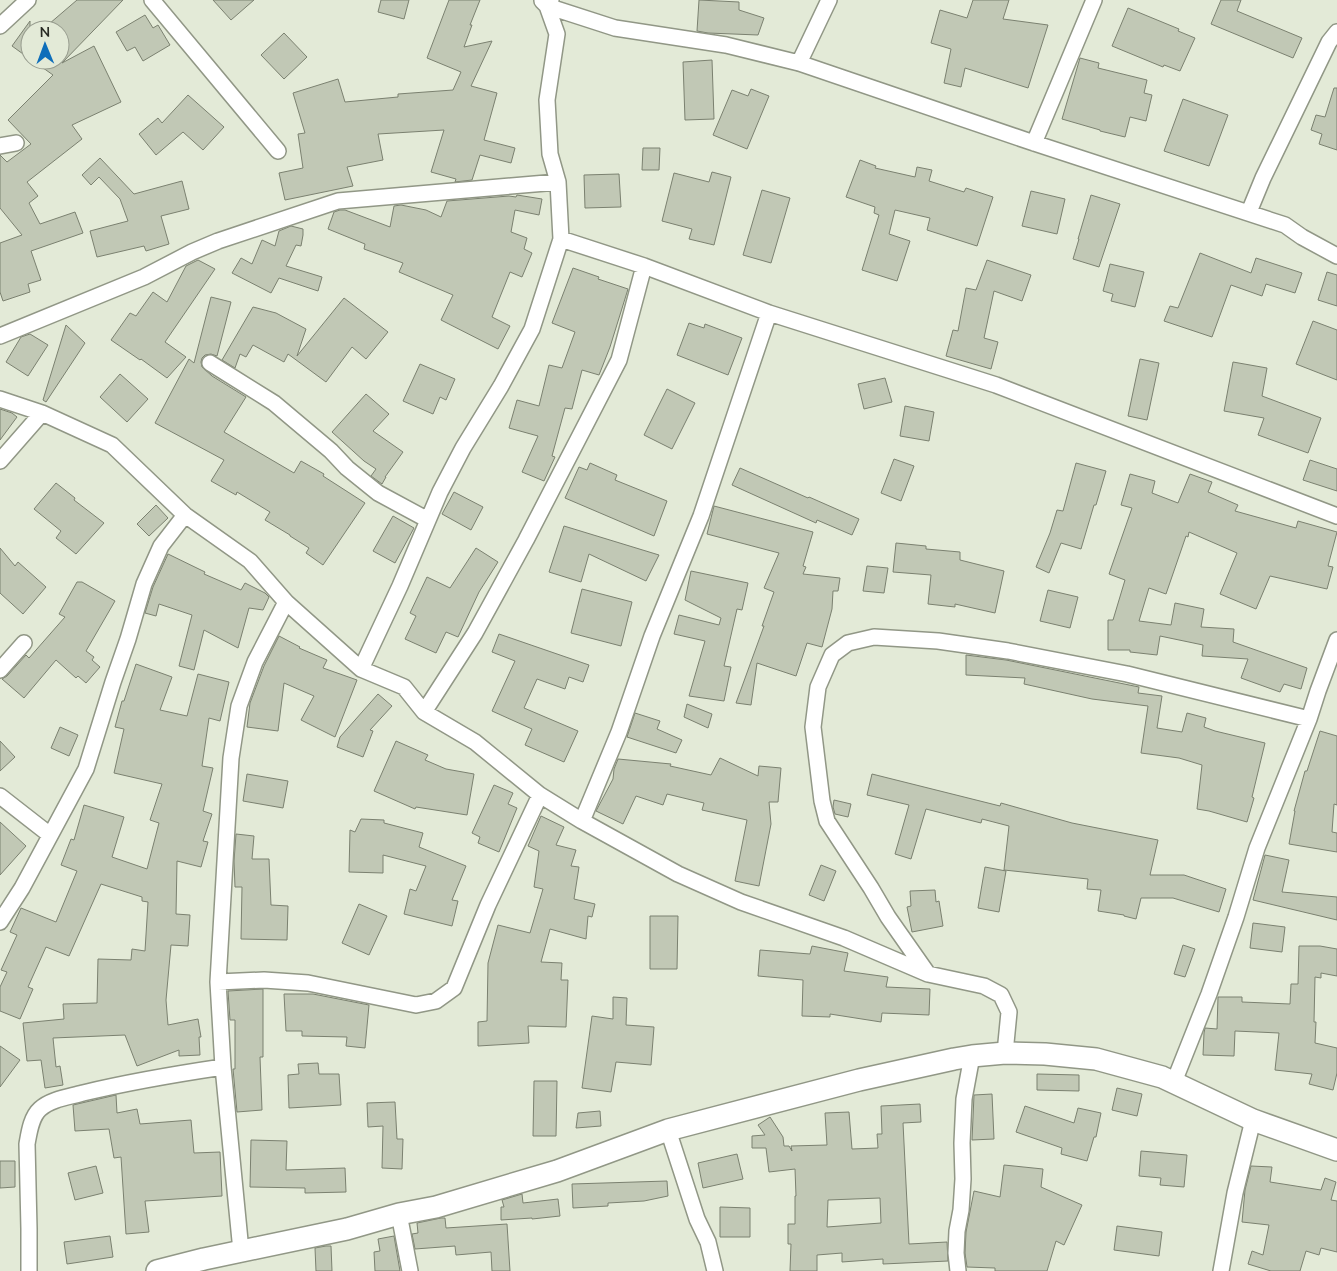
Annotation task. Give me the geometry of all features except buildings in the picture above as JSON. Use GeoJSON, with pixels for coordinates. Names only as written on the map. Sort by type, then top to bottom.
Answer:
{"type":"FeatureCollection","features":[{"type":"Feature","properties":{"kind":"street"},"geometry":{"type":"LineString","coordinates":[[0,26],[28,0]]}},
{"type":"Feature","properties":{"kind":"street"},"geometry":{"type":"LineString","coordinates":[[152,0],[278,151]]}},
{"type":"Feature","properties":{"kind":"street"},"geometry":{"type":"LineString","coordinates":[[799,63],[829,0]]}},
{"type":"Feature","properties":{"kind":"street"},"geometry":{"type":"LineString","coordinates":[[1034,143],[1094,0]]}},
{"type":"Feature","properties":{"kind":"street"},"geometry":{"type":"LineString","coordinates":[[546,2],[615,28],[726,44],[799,63],[1034,143],[1286,225],[1302,237],[1337,256]]}},
{"type":"Feature","properties":{"kind":"street"},"geometry":{"type":"LineString","coordinates":[[361,669],[400,586],[440,492],[532,328],[561,239],[558,182],[550,154],[547,100],[557,34],[546,2]]}},
{"type":"Feature","properties":{"kind":"street"},"geometry":{"type":"LineString","coordinates":[[1249,212],[1271,160],[1329,42],[1337,32]]}},
{"type":"Feature","properties":{"kind":"street"},"geometry":{"type":"LineString","coordinates":[[0,146],[16,143]]}},
{"type":"Feature","properties":{"kind":"street"},"geometry":{"type":"LineString","coordinates":[[0,336],[144,277],[218,241],[338,201],[558,182]]}},
{"type":"Feature","properties":{"kind":"street"},"geometry":{"type":"LineString","coordinates":[[561,239],[644,266],[769,313],[996,385],[1337,516]]}},
{"type":"Feature","properties":{"kind":"street"},"geometry":{"type":"LineString","coordinates":[[424,712],[479,625],[526,540],[619,360],[644,266]]}},
{"type":"Feature","properties":{"kind":"street"},"geometry":{"type":"LineString","coordinates":[[582,821],[619,732],[652,636],[701,516],[769,313]]}},
{"type":"Feature","properties":{"kind":"street"},"geometry":{"type":"LineString","coordinates":[[210,363],[274,403],[378,494],[428,520]]}},
{"type":"Feature","properties":{"kind":"street"},"geometry":{"type":"LineString","coordinates":[[0,399],[42,413],[112,445],[185,515],[250,561],[286,602],[361,669],[404,687],[424,712],[475,742],[540,795],[582,821],[687,878],[741,902],[844,938],[928,974],[984,986],[1001,995],[1010,1012],[1005,1053]]}},
{"type":"Feature","properties":{"kind":"street"},"geometry":{"type":"LineString","coordinates":[[0,461],[42,413]]}},
{"type":"Feature","properties":{"kind":"street"},"geometry":{"type":"LineString","coordinates":[[0,922],[22,888],[86,769],[144,584],[162,546],[185,515]]}},
{"type":"Feature","properties":{"kind":"street"},"geometry":{"type":"LineString","coordinates":[[241,1251],[223,1066],[218,982],[231,758],[239,706],[255,662],[286,602]]}},
{"type":"Feature","properties":{"kind":"street"},"geometry":{"type":"LineString","coordinates":[[928,974],[888,917],[827,821],[822,801],[813,727],[818,686],[832,655],[848,643],[874,638],[938,641],[1008,651],[1127,674],[1309,719]]}},
{"type":"Feature","properties":{"kind":"street"},"geometry":{"type":"LineString","coordinates":[[1174,1082],[1209,994],[1236,917],[1257,848],[1309,719],[1337,640]]}},
{"type":"Feature","properties":{"kind":"street"},"geometry":{"type":"LineString","coordinates":[[0,670],[24,643]]}},
{"type":"Feature","properties":{"kind":"street"},"geometry":{"type":"LineString","coordinates":[[218,982],[264,980],[308,984],[416,1005],[436,1001],[454,988],[488,905],[540,795]]}},
{"type":"Feature","properties":{"kind":"street"},"geometry":{"type":"LineString","coordinates":[[0,796],[50,835]]}},
{"type":"Feature","properties":{"kind":"street"},"geometry":{"type":"LineString","coordinates":[[156,1271],[205,1265],[241,1251],[347,1229],[399,1214],[436,1207],[557,1171],[668,1130],[859,1080],[972,1056],[1005,1053],[1045,1054],[1096,1060],[1162,1077],[1253,1120],[1337,1150]]}},
{"type":"Feature","properties":{"kind":"street"},"geometry":{"type":"LineString","coordinates":[[958,1271],[956,1253],[963,1179],[964,1099],[972,1056]]}},
{"type":"Feature","properties":{"kind":"street"},"geometry":{"type":"LineString","coordinates":[[29,1271],[26,1144],[34,1116],[39,1110],[46,1104],[60,1099],[98,1089],[223,1066]]}},
{"type":"Feature","properties":{"kind":"street"},"geometry":{"type":"LineString","coordinates":[[1221,1271],[1235,1193],[1253,1120]]}},
{"type":"Feature","properties":{"kind":"street"},"geometry":{"type":"LineString","coordinates":[[668,1130],[695,1211],[708,1242],[715,1271]]}},
{"type":"Feature","properties":{"kind":"street"},"geometry":{"type":"LineString","coordinates":[[399,1214],[410,1271]]}}]}
